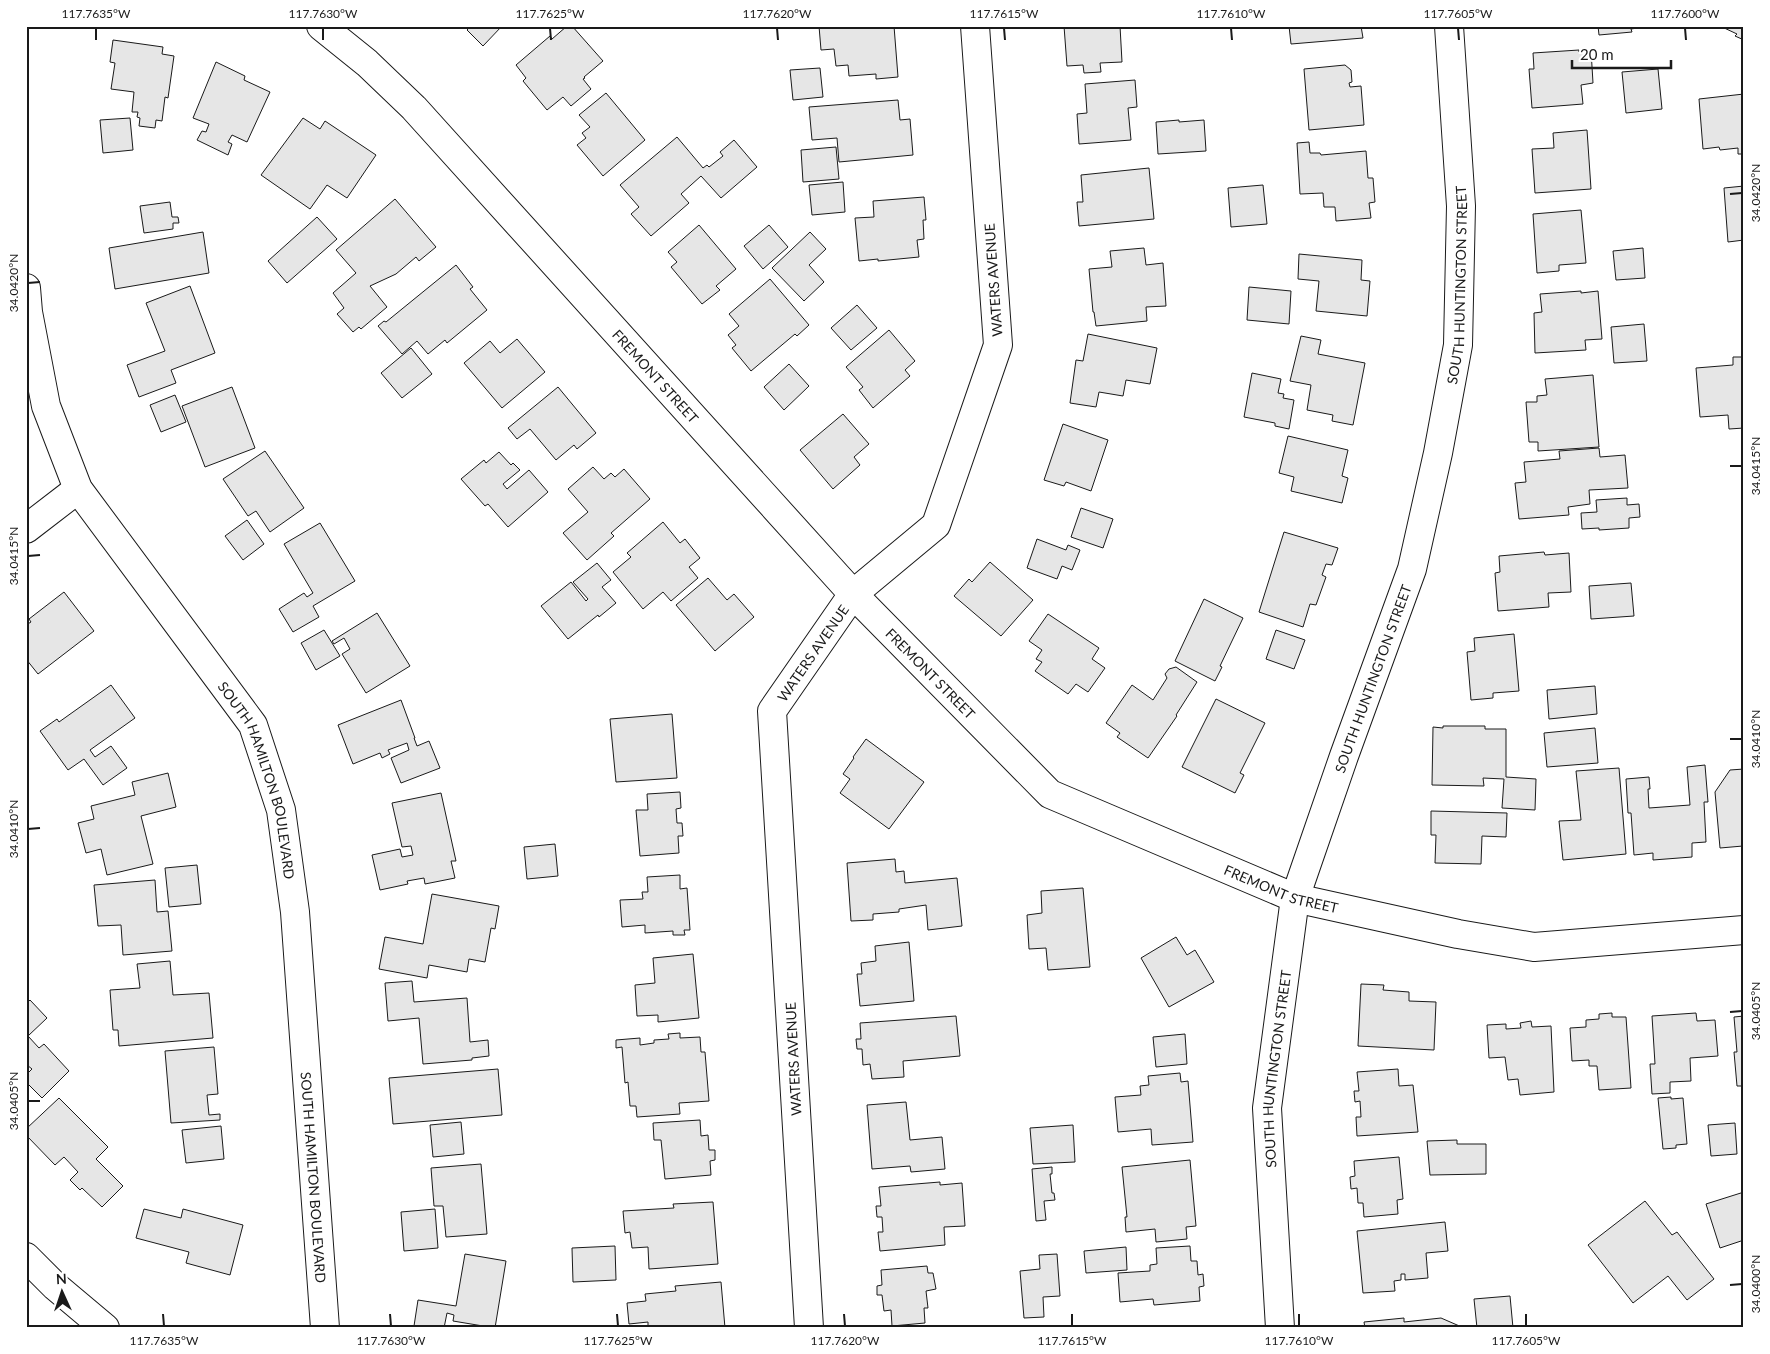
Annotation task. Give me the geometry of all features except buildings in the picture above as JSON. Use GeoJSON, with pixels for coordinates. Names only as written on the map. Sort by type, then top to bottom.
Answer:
{"type":"FeatureCollection","features":[{"type":"Feature","properties":{"kind":"street","name":"FREMONT STREET"},"geometry":{"type":"LineString","coordinates":[[321,26],[367,63],[414,108],[853,594],[1050,794],[1296,898],[1458,934],[1534,947],[1744,930]]}},
{"type":"Feature","properties":{"kind":"street","name":"WATERS AVENUE"},"geometry":{"type":"LineString","coordinates":[[810,1328],[772,711],[853,594],[936,525],[998,345],[975,26]]}},
{"type":"Feature","properties":{"kind":"street","name":"SOUTH HUNTINGTON STREET"},"geometry":{"type":"LineString","coordinates":[[1280,1328],[1267,1108],[1296,898],[1344,756],[1412,569],[1438,453],[1458,345],[1461,206],[1449,26]]}},
{"type":"Feature","properties":{"kind":"street","name":"SOUTH HAMILTON BOULEVARD"},"geometry":{"type":"LineString","coordinates":[[26,288],[28,312],[46,406],[78,489],[252,724],[281,810],[295,912],[325,1328]]}},
{"type":"Feature","properties":{"kind":"street"},"geometry":{"type":"LineString","coordinates":[[26,529],[78,489]]}},
{"type":"Feature","properties":{"kind":"street"},"geometry":{"type":"LineString","coordinates":[[26,1257],[55,1286],[105,1328]]}}]}
